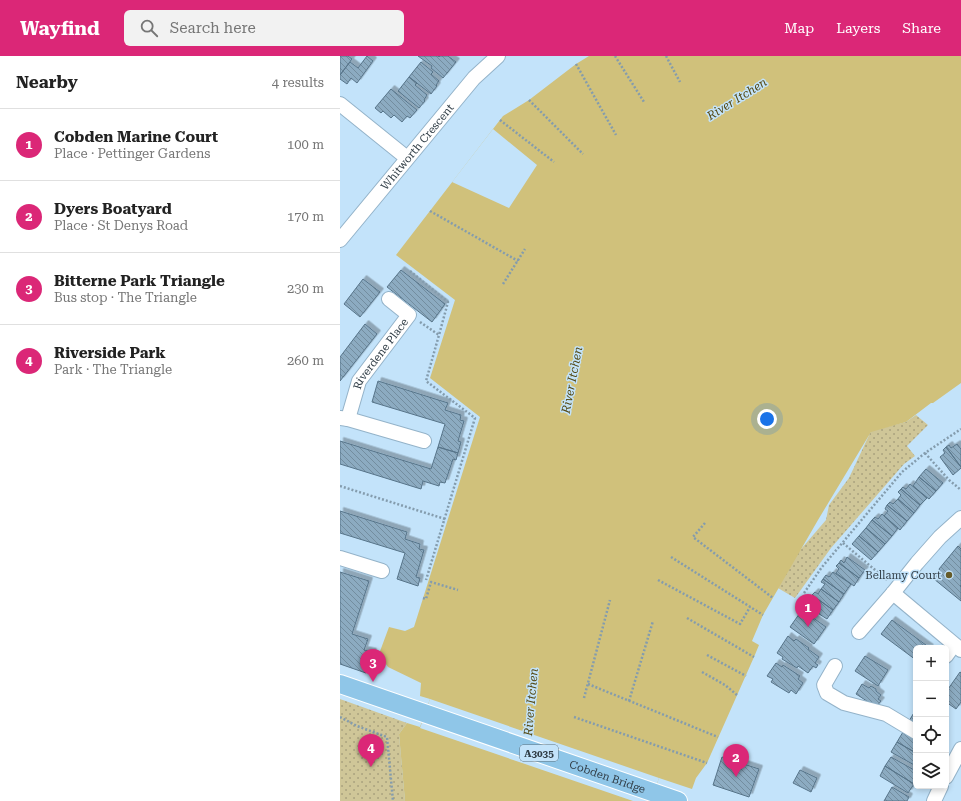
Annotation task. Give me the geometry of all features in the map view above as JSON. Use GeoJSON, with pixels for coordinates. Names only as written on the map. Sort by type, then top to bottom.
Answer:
{"type":"FeatureCollection","features":[{"type":"Feature","properties":{"kind":"main road","name":"Cobden Bridge"},"geometry":{"type":"LineString","coordinates":[[340,684],[678,801]]}},
{"type":"Feature","properties":{"kind":"street","name":"Whitworth Crescent"},"geometry":{"type":"LineString","coordinates":[[340,240],[474,78],[498,56]]}},
{"type":"Feature","properties":{"kind":"street"},"geometry":{"type":"LineString","coordinates":[[340,104],[407,158]]}},
{"type":"Feature","properties":{"kind":"street","name":"Riverdene Place"},"geometry":{"type":"LineString","coordinates":[[389,299],[409,315],[359,381],[344,419],[424,442]]}},
{"type":"Feature","properties":{"kind":"street"},"geometry":{"type":"LineString","coordinates":[[859,632],[940,537],[961,518]]}},
{"type":"Feature","properties":{"kind":"street"},"geometry":{"type":"LineString","coordinates":[[340,558],[382,571]]}},
{"type":"Feature","properties":{"kind":"street"},"geometry":{"type":"LineString","coordinates":[[895,591],[954,650]]}},
{"type":"Feature","properties":{"kind":"street"},"geometry":{"type":"LineString","coordinates":[[836,666],[824,685],[827,693],[844,703],[886,714],[913,730]]}},
{"type":"Feature","properties":{"kind":"street"},"geometry":{"type":"LineString","coordinates":[[949,768],[954,752]]}},
{"type":"Feature","properties":{"kind":"street"},"geometry":{"type":"LineString","coordinates":[[934,801],[940,789]]}},
{"type":"Feature","properties":{"kind":"path"},"geometry":{"type":"LineString","coordinates":[[615,56],[644,102]]}},
{"type":"Feature","properties":{"kind":"path"},"geometry":{"type":"LineString","coordinates":[[666,56],[680,82]]}},
{"type":"Feature","properties":{"kind":"path"},"geometry":{"type":"LineString","coordinates":[[576,64],[616,134]]}},
{"type":"Feature","properties":{"kind":"path"},"geometry":{"type":"LineString","coordinates":[[529,100],[583,154]]}},
{"type":"Feature","properties":{"kind":"path"},"geometry":{"type":"LineString","coordinates":[[500,120],[554,162]]}},
{"type":"Feature","properties":{"kind":"path"},"geometry":{"type":"LineString","coordinates":[[430,211],[518,261]]}},
{"type":"Feature","properties":{"kind":"path"},"geometry":{"type":"LineString","coordinates":[[503,284],[525,249]]}},
{"type":"Feature","properties":{"kind":"path"},"geometry":{"type":"LineString","coordinates":[[410,270],[448,302],[426,381],[475,418],[426,580]]}},
{"type":"Feature","properties":{"kind":"path"},"geometry":{"type":"LineString","coordinates":[[409,315],[439,335]]}},
{"type":"Feature","properties":{"kind":"path"},"geometry":{"type":"LineString","coordinates":[[804,593],[822,567],[902,472],[925,453],[961,429]]}},
{"type":"Feature","properties":{"kind":"path"},"geometry":{"type":"LineString","coordinates":[[925,453],[949,480],[961,490]]}},
{"type":"Feature","properties":{"kind":"path"},"geometry":{"type":"LineString","coordinates":[[340,486],[445,519]]}},
{"type":"Feature","properties":{"kind":"path"},"geometry":{"type":"LineString","coordinates":[[705,523],[694,537],[773,598]]}},
{"type":"Feature","properties":{"kind":"path"},"geometry":{"type":"LineString","coordinates":[[843,543],[895,591]]}},
{"type":"Feature","properties":{"kind":"path"},"geometry":{"type":"LineString","coordinates":[[672,557],[763,615]]}},
{"type":"Feature","properties":{"kind":"path"},"geometry":{"type":"LineString","coordinates":[[658,580],[740,624],[750,607]]}},
{"type":"Feature","properties":{"kind":"path"},"geometry":{"type":"LineString","coordinates":[[423,598],[426,599],[431,582],[458,590]]}},
{"type":"Feature","properties":{"kind":"path"},"geometry":{"type":"LineString","coordinates":[[584,698],[610,600]]}},
{"type":"Feature","properties":{"kind":"path"},"geometry":{"type":"LineString","coordinates":[[687,618],[754,657]]}},
{"type":"Feature","properties":{"kind":"path"},"geometry":{"type":"LineString","coordinates":[[629,700],[653,621]]}},
{"type":"Feature","properties":{"kind":"path"},"geometry":{"type":"LineString","coordinates":[[707,655],[746,676]]}},
{"type":"Feature","properties":{"kind":"path"},"geometry":{"type":"LineString","coordinates":[[702,672],[725,685],[737,695]]}},
{"type":"Feature","properties":{"kind":"path"},"geometry":{"type":"LineString","coordinates":[[588,684],[718,737]]}},
{"type":"Feature","properties":{"kind":"path"},"geometry":{"type":"LineString","coordinates":[[340,717],[357,726],[387,737],[393,801]]}},
{"type":"Feature","properties":{"kind":"path"},"geometry":{"type":"LineString","coordinates":[[574,717],[707,763]]}},
{"type":"Feature","properties":{"kind":"shaded area"},"geometry":{"type":"Polygon","coordinates":[[[916,415],[928,425],[907,446],[915,456],[904,464],[831,548],[795,598],[771,584],[826,520],[829,505],[849,478],[871,431],[906,422],[916,415]]]}},
{"type":"Feature","properties":{"kind":"shaded area"},"geometry":{"type":"Polygon","coordinates":[[[340,699],[407,723],[399,734],[405,801],[340,801],[340,699]]]}},
{"type":"Feature","properties":{"kind":"water","name":"River Itchen"},"geometry":{"type":"Polygon","coordinates":[[[589,56],[961,56],[961,383],[906,422],[871,432],[763,615],[752,641],[759,645],[707,763],[696,778],[692,789],[659,778],[651,801],[405,801],[399,734],[407,723],[420,727],[430,699],[420,696],[421,683],[388,667],[379,654],[389,627],[405,631],[414,627],[480,417],[430,378],[455,300],[396,255],[503,116],[529,100],[576,64],[589,56]]]}},
{"type":"Feature","properties":{"kind":"pier"},"geometry":{"type":"Polygon","coordinates":[[[493,129],[537,165],[509,208],[452,182],[493,129]]]}},
{"type":"Feature","properties":{"kind":"pier"},"geometry":{"type":"Polygon","coordinates":[[[430,699],[659,778],[651,801],[633,801],[420,728],[430,699]]]}},
{"type":"Feature","properties":{"kind":"building"},"geometry":{"type":"Polygon","coordinates":[[[340,56],[348,56],[352,59],[340,75],[340,56]]]}},
{"type":"Feature","properties":{"kind":"building"},"geometry":{"type":"Polygon","coordinates":[[[367,56],[373,61],[357,83],[351,78],[347,84],[340,79],[340,75],[350,62],[358,68],[367,56]]]}},
{"type":"Feature","properties":{"kind":"building"},"geometry":{"type":"Polygon","coordinates":[[[418,56],[448,56],[456,62],[443,78],[431,68],[432,66],[418,56]]]}},
{"type":"Feature","properties":{"kind":"building"},"geometry":{"type":"Polygon","coordinates":[[[421,62],[433,72],[431,74],[439,81],[431,94],[409,77],[421,62]]]}},
{"type":"Feature","properties":{"kind":"building"},"geometry":{"type":"Polygon","coordinates":[[[409,77],[417,83],[415,85],[427,95],[424,100],[425,101],[419,108],[398,91],[409,77]]]}},
{"type":"Feature","properties":{"kind":"building"},"geometry":{"type":"Polygon","coordinates":[[[391,89],[417,110],[410,118],[407,116],[402,122],[394,115],[391,118],[383,111],[381,113],[375,108],[391,89]]]}},
{"type":"Feature","properties":{"kind":"building"},"geometry":{"type":"Polygon","coordinates":[[[401,270],[445,304],[432,322],[387,287],[401,270]]]}},
{"type":"Feature","properties":{"kind":"building"},"geometry":{"type":"Polygon","coordinates":[[[363,279],[380,292],[360,317],[344,304],[363,279]]]}},
{"type":"Feature","properties":{"kind":"building"},"geometry":{"type":"Polygon","coordinates":[[[365,324],[377,334],[340,381],[340,357],[365,324]]]}},
{"type":"Feature","properties":{"kind":"building"},"geometry":{"type":"Polygon","coordinates":[[[378,381],[448,403],[445,410],[461,415],[460,420],[464,421],[458,441],[461,442],[458,453],[438,447],[445,424],[372,402],[378,381]]]}},
{"type":"Feature","properties":{"kind":"building"},"geometry":{"type":"Polygon","coordinates":[[[340,441],[431,469],[438,447],[458,453],[456,460],[453,459],[445,483],[440,482],[439,486],[423,481],[421,489],[340,464],[340,441]]]}},
{"type":"Feature","properties":{"kind":"building"},"geometry":{"type":"Polygon","coordinates":[[[957,444],[961,449],[961,467],[946,447],[949,445],[951,448],[957,444]]]}},
{"type":"Feature","properties":{"kind":"building"},"geometry":{"type":"Polygon","coordinates":[[[946,447],[961,467],[953,475],[940,457],[945,453],[943,450],[946,447]]]}},
{"type":"Feature","properties":{"kind":"building"},"geometry":{"type":"Polygon","coordinates":[[[926,469],[943,483],[936,491],[919,477],[926,469]]]}},
{"type":"Feature","properties":{"kind":"building"},"geometry":{"type":"Polygon","coordinates":[[[919,477],[936,491],[929,499],[913,486],[919,477]]]}},
{"type":"Feature","properties":{"kind":"building"},"geometry":{"type":"Polygon","coordinates":[[[910,484],[927,498],[920,505],[901,489],[903,487],[906,489],[910,484]]]}},
{"type":"Feature","properties":{"kind":"building"},"geometry":{"type":"Polygon","coordinates":[[[901,489],[920,505],[914,513],[898,499],[901,495],[898,492],[901,489]]]}},
{"type":"Feature","properties":{"kind":"building"},"geometry":{"type":"Polygon","coordinates":[[[898,499],[914,513],[907,521],[887,505],[890,502],[893,504],[898,499]]]}},
{"type":"Feature","properties":{"kind":"building"},"geometry":{"type":"Polygon","coordinates":[[[887,505],[907,521],[900,530],[884,516],[888,511],[885,509],[887,505]]]}},
{"type":"Feature","properties":{"kind":"building"},"geometry":{"type":"Polygon","coordinates":[[[340,511],[407,532],[405,539],[420,544],[419,549],[424,550],[416,577],[420,578],[418,586],[397,579],[405,553],[340,533],[340,511]]]}},
{"type":"Feature","properties":{"kind":"building"},"geometry":{"type":"Polygon","coordinates":[[[882,514],[898,528],[892,536],[872,520],[875,517],[878,519],[882,514]]]}},
{"type":"Feature","properties":{"kind":"building"},"geometry":{"type":"Polygon","coordinates":[[[872,520],[892,536],[885,544],[866,528],[872,520]]]}},
{"type":"Feature","properties":{"kind":"building"},"geometry":{"type":"Polygon","coordinates":[[[866,528],[885,544],[878,552],[859,536],[866,528]]]}},
{"type":"Feature","properties":{"kind":"building"},"geometry":{"type":"Polygon","coordinates":[[[859,536],[878,552],[871,560],[852,544],[859,536]]]}},
{"type":"Feature","properties":{"kind":"building","name":"Bellamy Court"},"geometry":{"type":"Polygon","coordinates":[[[958,546],[961,549],[961,601],[934,579],[940,571],[939,569],[958,546]]]}},
{"type":"Feature","properties":{"kind":"building"},"geometry":{"type":"Polygon","coordinates":[[[847,557],[865,570],[859,578],[839,563],[841,560],[844,563],[847,557]]]}},
{"type":"Feature","properties":{"kind":"building"},"geometry":{"type":"Polygon","coordinates":[[[839,563],[859,578],[854,586],[836,573],[839,569],[836,566],[839,563]]]}},
{"type":"Feature","properties":{"kind":"building"},"geometry":{"type":"Polygon","coordinates":[[[340,572],[369,581],[352,634],[368,639],[364,650],[373,652],[366,673],[340,664],[340,572]]]}},
{"type":"Feature","properties":{"kind":"building"},"geometry":{"type":"Polygon","coordinates":[[[833,572],[851,584],[844,594],[823,579],[826,575],[829,577],[833,572]]]}},
{"type":"Feature","properties":{"kind":"building"},"geometry":{"type":"Polygon","coordinates":[[[823,579],[844,594],[839,602],[821,589],[825,584],[821,582],[823,579]]]}},
{"type":"Feature","properties":{"kind":"building"},"geometry":{"type":"Polygon","coordinates":[[[821,589],[839,602],[833,610],[812,595],[815,592],[818,594],[821,589]]]}},
{"type":"Feature","properties":{"kind":"building"},"geometry":{"type":"Polygon","coordinates":[[[812,595],[833,610],[827,619],[805,605],[812,595]]]}},
{"type":"Feature","properties":{"kind":"building"},"geometry":{"type":"Polygon","coordinates":[[[802,610],[826,627],[814,644],[790,627],[802,610]]]}},
{"type":"Feature","properties":{"kind":"building"},"geometry":{"type":"Polygon","coordinates":[[[892,620],[926,645],[913,645],[913,658],[881,634],[892,620]]]}},
{"type":"Feature","properties":{"kind":"building"},"geometry":{"type":"Polygon","coordinates":[[[788,636],[794,641],[796,639],[819,657],[815,663],[818,665],[816,668],[813,666],[808,673],[798,666],[797,668],[782,659],[783,657],[777,653],[788,636]]]}},
{"type":"Feature","properties":{"kind":"building"},"geometry":{"type":"Polygon","coordinates":[[[865,656],[888,670],[878,686],[855,671],[865,656]]]}},
{"type":"Feature","properties":{"kind":"building"},"geometry":{"type":"Polygon","coordinates":[[[776,663],[782,667],[783,665],[800,676],[798,679],[803,683],[796,694],[791,690],[789,693],[771,682],[773,679],[767,676],[776,663]]]}},
{"type":"Feature","properties":{"kind":"building"},"geometry":{"type":"Polygon","coordinates":[[[960,672],[961,702],[956,709],[949,704],[949,688],[960,672]]]}},
{"type":"Feature","properties":{"kind":"building"},"geometry":{"type":"Polygon","coordinates":[[[862,684],[869,688],[871,686],[881,695],[878,699],[881,701],[876,707],[856,694],[862,684]]]}},
{"type":"Feature","properties":{"kind":"building"},"geometry":{"type":"Polygon","coordinates":[[[913,714],[913,723],[909,721],[913,714]]]}},
{"type":"Feature","properties":{"kind":"building"},"geometry":{"type":"Polygon","coordinates":[[[903,732],[913,738],[913,751],[897,742],[903,732]]]}},
{"type":"Feature","properties":{"kind":"building"},"geometry":{"type":"Polygon","coordinates":[[[897,742],[913,751],[913,764],[891,752],[897,742]]]}},
{"type":"Feature","properties":{"kind":"building"},"geometry":{"type":"Polygon","coordinates":[[[722,757],[759,769],[749,797],[713,785],[722,757]]]}},
{"type":"Feature","properties":{"kind":"building"},"geometry":{"type":"Polygon","coordinates":[[[891,757],[913,769],[913,783],[885,766],[891,757]]]}},
{"type":"Feature","properties":{"kind":"building"},"geometry":{"type":"Polygon","coordinates":[[[885,766],[913,783],[913,786],[908,793],[880,776],[885,766]]]}},
{"type":"Feature","properties":{"kind":"building"},"geometry":{"type":"Polygon","coordinates":[[[800,770],[817,778],[811,792],[793,783],[800,770]]]}},
{"type":"Feature","properties":{"kind":"building"},"geometry":{"type":"Polygon","coordinates":[[[892,787],[909,797],[907,801],[884,801],[892,787]]]}},
{"type":"Feature","properties":{"kind":"place","name":"Bellamy Court"},"geometry":{"type":"Point","coordinates":[949,575]}},
{"type":"Feature","properties":{"kind":"place","name":"Cobden Marine Court"},"geometry":{"type":"Point","coordinates":[808,627]}},
{"type":"Feature","properties":{"kind":"place","name":"Bitterne Park Triangle"},"geometry":{"type":"Point","coordinates":[373,682]}},
{"type":"Feature","properties":{"kind":"place","name":"Riverside Park"},"geometry":{"type":"Point","coordinates":[371,767]}},
{"type":"Feature","properties":{"kind":"place","name":"Dyers Boatyard"},"geometry":{"type":"Point","coordinates":[736,777]}}]}
